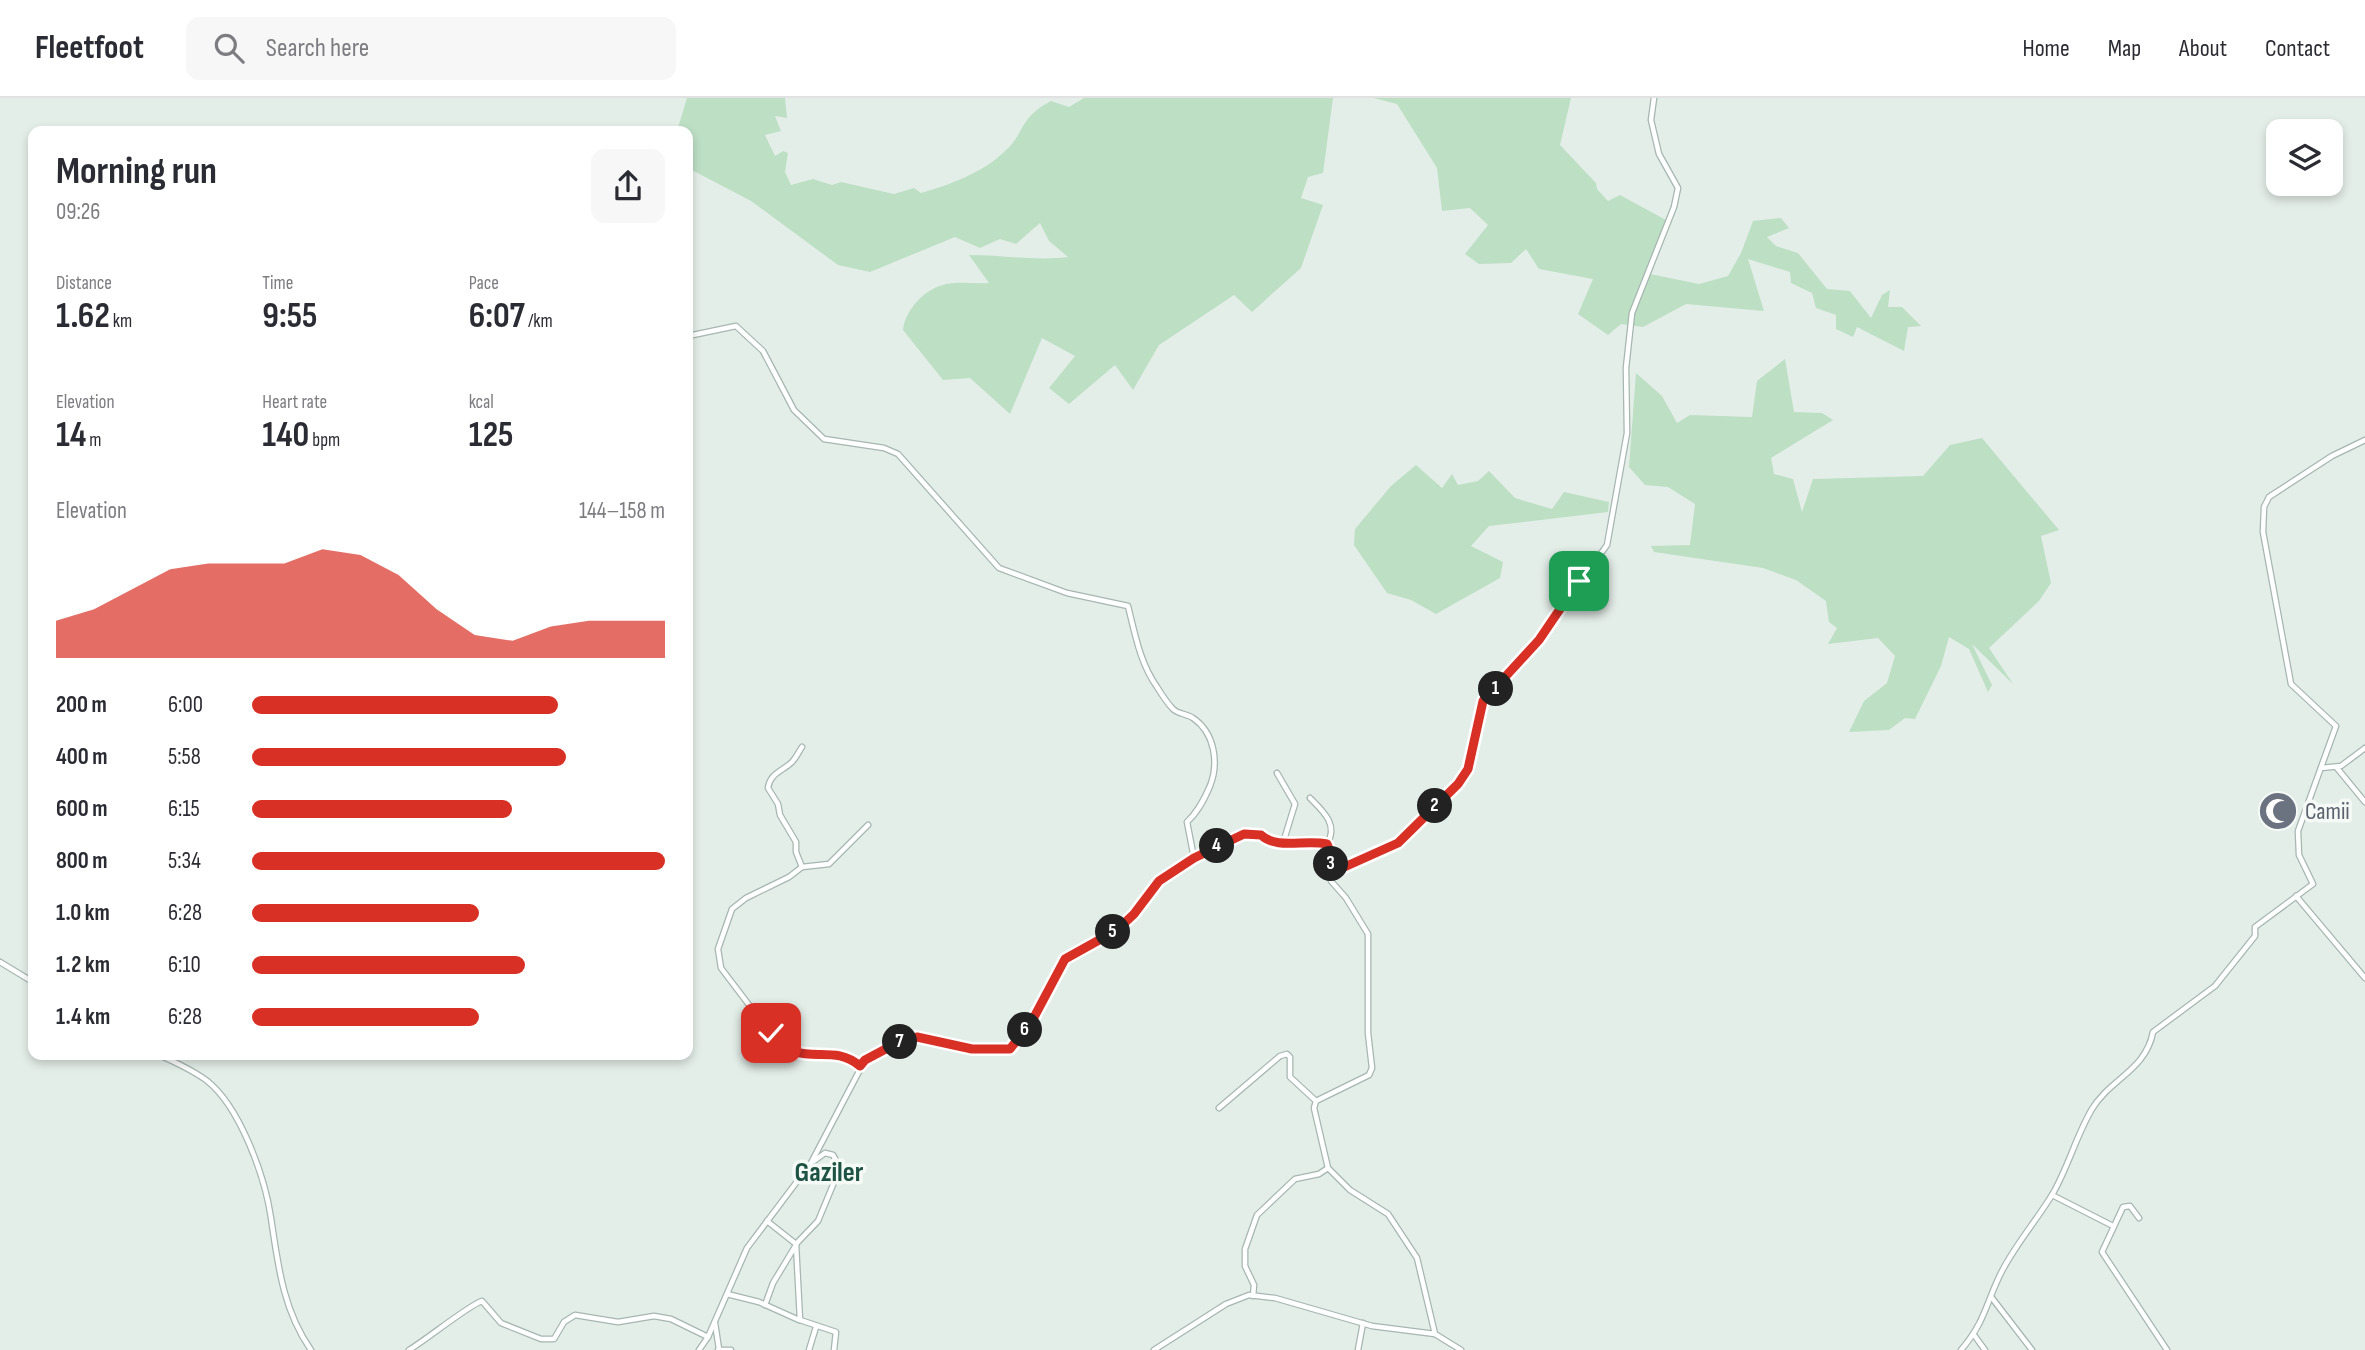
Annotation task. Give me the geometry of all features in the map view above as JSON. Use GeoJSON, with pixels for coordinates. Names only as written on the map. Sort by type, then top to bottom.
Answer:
{"type":"FeatureCollection","features":[{"type":"Feature","properties":{"kind":"street"},"geometry":{"type":"LineString","coordinates":[[1331,873],[1398,843],[1458,784],[1468,769],[1483,701],[1539,640],[1607,545],[1627,433],[1626,368],[1632,313],[1657,253],[1678,188],[1659,154],[1651,120],[1654,98]]}},
{"type":"Feature","properties":{"kind":"street"},"geometry":{"type":"LineString","coordinates":[[693,335],[736,326],[763,351],[794,410],[824,439],[884,448],[898,454],[999,568],[1066,593],[1128,606],[1142,661],[1156,686],[1175,711],[1193,718],[1205,732],[1214,752],[1217,767],[1209,788],[1196,814],[1187,822],[1194,858]]}},
{"type":"Feature","properties":{"kind":"street"},"geometry":{"type":"LineString","coordinates":[[1961,1350],[1974,1335],[1992,1298],[1998,1278],[2023,1233],[2052,1195],[2081,1128],[2100,1095],[2133,1071],[2150,1048],[2153,1032],[2215,986],[2255,936],[2255,927],[2313,884],[2299,855],[2297,838],[2336,726],[2291,684],[2263,532],[2264,507],[2269,497],[2332,456],[2365,440]]}},
{"type":"Feature","properties":{"kind":"street"},"geometry":{"type":"LineString","coordinates":[[802,747],[790,764],[781,768],[769,782],[768,788],[778,804],[780,816],[796,842],[796,852],[802,866]]}},
{"type":"Feature","properties":{"kind":"street"},"geometry":{"type":"LineString","coordinates":[[2321,768],[2337,768],[2365,748]]}},
{"type":"Feature","properties":{"kind":"street"},"geometry":{"type":"LineString","coordinates":[[2337,768],[2365,802]]}},
{"type":"Feature","properties":{"kind":"street"},"geometry":{"type":"LineString","coordinates":[[1277,773],[1295,804],[1283,843]]}},
{"type":"Feature","properties":{"kind":"street"},"geometry":{"type":"LineString","coordinates":[[1310,798],[1327,816],[1332,829],[1327,844],[1331,854],[1331,881],[1346,898],[1368,934],[1368,1033],[1372,1068],[1369,1075],[1316,1101],[1314,1108],[1328,1168],[1350,1190],[1388,1214],[1417,1258],[1435,1334]]}},
{"type":"Feature","properties":{"kind":"street"},"geometry":{"type":"LineString","coordinates":[[860,1066],[839,1056],[796,1054],[781,1047],[721,968],[718,949],[732,909],[802,866],[829,864],[867,825]]}},
{"type":"Feature","properties":{"kind":"street"},"geometry":{"type":"LineString","coordinates":[[699,1350],[708,1337],[747,1248],[811,1163],[860,1066],[886,1049],[917,1037],[972,1049],[1010,1049],[1032,1021],[1065,959],[1117,930],[1134,914],[1159,881],[1194,858],[1244,834],[1261,835],[1267,841],[1283,843],[1313,841],[1327,844]]}},
{"type":"Feature","properties":{"kind":"street"},"geometry":{"type":"LineString","coordinates":[[2296,896],[2365,978]]}},
{"type":"Feature","properties":{"kind":"street"},"geometry":{"type":"LineString","coordinates":[[0,962],[28,979]]}},
{"type":"Feature","properties":{"kind":"street"},"geometry":{"type":"LineString","coordinates":[[1219,1108],[1280,1056],[1287,1055],[1290,1057],[1290,1077],[1316,1101]]}},
{"type":"Feature","properties":{"kind":"street"},"geometry":{"type":"LineString","coordinates":[[168,1060],[208,1082],[223,1097],[239,1121],[257,1167],[271,1215],[278,1275],[292,1315],[311,1350]]}},
{"type":"Feature","properties":{"kind":"street"},"geometry":{"type":"LineString","coordinates":[[765,1305],[773,1283],[796,1244],[818,1222],[839,1175],[840,1168],[832,1155],[825,1153],[811,1163]]}},
{"type":"Feature","properties":{"kind":"street"},"geometry":{"type":"LineString","coordinates":[[1253,1296],[1254,1285],[1245,1266],[1245,1249],[1252,1223],[1289,1184],[1328,1168]]}},
{"type":"Feature","properties":{"kind":"street"},"geometry":{"type":"LineString","coordinates":[[2052,1195],[2113,1226]]}},
{"type":"Feature","properties":{"kind":"street"},"geometry":{"type":"LineString","coordinates":[[2139,1218],[2130,1206],[2125,1206],[2102,1246],[2103,1254],[2167,1350]]}},
{"type":"Feature","properties":{"kind":"street"},"geometry":{"type":"LineString","coordinates":[[767,1221],[796,1244],[800,1320]]}},
{"type":"Feature","properties":{"kind":"street"},"geometry":{"type":"LineString","coordinates":[[727,1294],[765,1305],[836,1332],[834,1350]]}},
{"type":"Feature","properties":{"kind":"street"},"geometry":{"type":"LineString","coordinates":[[1154,1350],[1226,1304],[1253,1296],[1275,1298],[1363,1323],[1435,1334],[1461,1350]]}},
{"type":"Feature","properties":{"kind":"street"},"geometry":{"type":"LineString","coordinates":[[1992,1298],[2032,1350]]}},
{"type":"Feature","properties":{"kind":"street"},"geometry":{"type":"LineString","coordinates":[[408,1350],[461,1316],[472,1304],[482,1301],[501,1323],[541,1339],[554,1339],[564,1322],[575,1315],[618,1322],[654,1316],[671,1320],[708,1337]]}},
{"type":"Feature","properties":{"kind":"street"},"geometry":{"type":"LineString","coordinates":[[715,1322],[718,1350],[731,1350]]}},
{"type":"Feature","properties":{"kind":"street"},"geometry":{"type":"LineString","coordinates":[[1358,1350],[1363,1323]]}},
{"type":"Feature","properties":{"kind":"street"},"geometry":{"type":"LineString","coordinates":[[809,1350],[817,1327]]}},
{"type":"Feature","properties":{"kind":"street"},"geometry":{"type":"LineString","coordinates":[[1974,1335],[1985,1350]]}},
{"type":"Feature","properties":{"kind":"green space"},"geometry":{"type":"Polygon","coordinates":[[[687,98],[785,98],[787,118],[775,116],[781,131],[765,135],[775,156],[783,151],[788,153],[785,172],[791,185],[813,179],[832,185],[841,182],[894,194],[914,188],[921,193],[965,177],[986,166],[1011,145],[1033,113],[1051,101],[1069,107],[1084,98],[1333,98],[1323,173],[1308,177],[1301,198],[1323,205],[1301,268],[1252,312],[1234,295],[1159,345],[1133,390],[1115,365],[1069,404],[1049,388],[1075,356],[1042,338],[1010,414],[970,378],[943,380],[903,330],[904,323],[916,302],[929,291],[954,283],[989,283],[969,255],[1068,257],[1049,241],[1040,223],[1016,244],[1000,239],[980,248],[955,237],[870,272],[838,265],[751,201],[693,171],[693,126],[679,126],[687,98]]]}},
{"type":"Feature","properties":{"kind":"green space"},"geometry":{"type":"Polygon","coordinates":[[[1374,98],[1571,98],[1560,145],[1596,183],[1597,189],[1608,201],[1620,195],[1666,220],[1645,273],[1699,284],[1728,276],[1741,253],[1753,221],[1781,218],[1789,228],[1767,237],[1776,246],[1798,253],[1827,289],[1850,291],[1871,318],[1882,295],[1890,290],[1888,307],[1902,307],[1921,326],[1908,327],[1904,351],[1857,327],[1853,337],[1836,329],[1836,315],[1816,308],[1812,293],[1791,283],[1790,272],[1748,259],[1764,311],[1686,304],[1643,327],[1621,324],[1608,335],[1578,314],[1593,279],[1539,269],[1526,249],[1511,263],[1479,264],[1465,254],[1488,225],[1470,208],[1442,211],[1437,168],[1397,104],[1374,98]]]}},
{"type":"Feature","properties":{"kind":"green space"},"geometry":{"type":"Polygon","coordinates":[[[1785,359],[1794,412],[1822,413],[1833,420],[1771,458],[1774,474],[1793,479],[1802,512],[1813,479],[1923,476],[1950,445],[1982,438],[2059,530],[2041,536],[2051,583],[2039,601],[1989,648],[2013,684],[1972,644],[1992,685],[1988,692],[1969,649],[1949,637],[1941,666],[1915,719],[1905,718],[1889,730],[1849,732],[1864,701],[1887,683],[1895,656],[1878,638],[1828,644],[1837,628],[1829,622],[1826,601],[1796,580],[1763,568],[1654,552],[1651,546],[1690,545],[1695,504],[1668,487],[1645,485],[1629,467],[1636,373],[1662,396],[1677,423],[1690,415],[1752,417],[1757,381],[1785,359]]]}},
{"type":"Feature","properties":{"kind":"green space"},"geometry":{"type":"Polygon","coordinates":[[[1416,465],[1442,488],[1452,474],[1458,485],[1478,481],[1489,471],[1515,498],[1552,509],[1564,492],[1609,502],[1608,512],[1489,526],[1471,546],[1503,562],[1500,578],[1436,614],[1411,600],[1387,593],[1354,545],[1355,529],[1391,486],[1416,465]]]}},
{"type":"Feature","properties":{"kind":"place","name":"Camii"},"geometry":{"type":"Point","coordinates":[2278,811]}},
{"type":"Feature","properties":{"kind":"district","name":"Gaziler"},"geometry":{"type":"Point","coordinates":[829,1172]}},
{"type":"Feature","properties":{"kind":"route"},"geometry":{"type":"LineString","coordinates":[[771,1033],[781,1047],[796,1054],[839,1056],[860,1066],[865,1060],[897,1043],[917,1037],[972,1049],[1010,1049],[1032,1021],[1065,959],[1117,930],[1134,914],[1159,881],[1208,850],[1244,834],[1261,835],[1267,841],[1281,844],[1313,841],[1327,844],[1331,854],[1331,873],[1398,843],[1458,784],[1468,769],[1483,701],[1539,640],[1579,581]]}}]}
